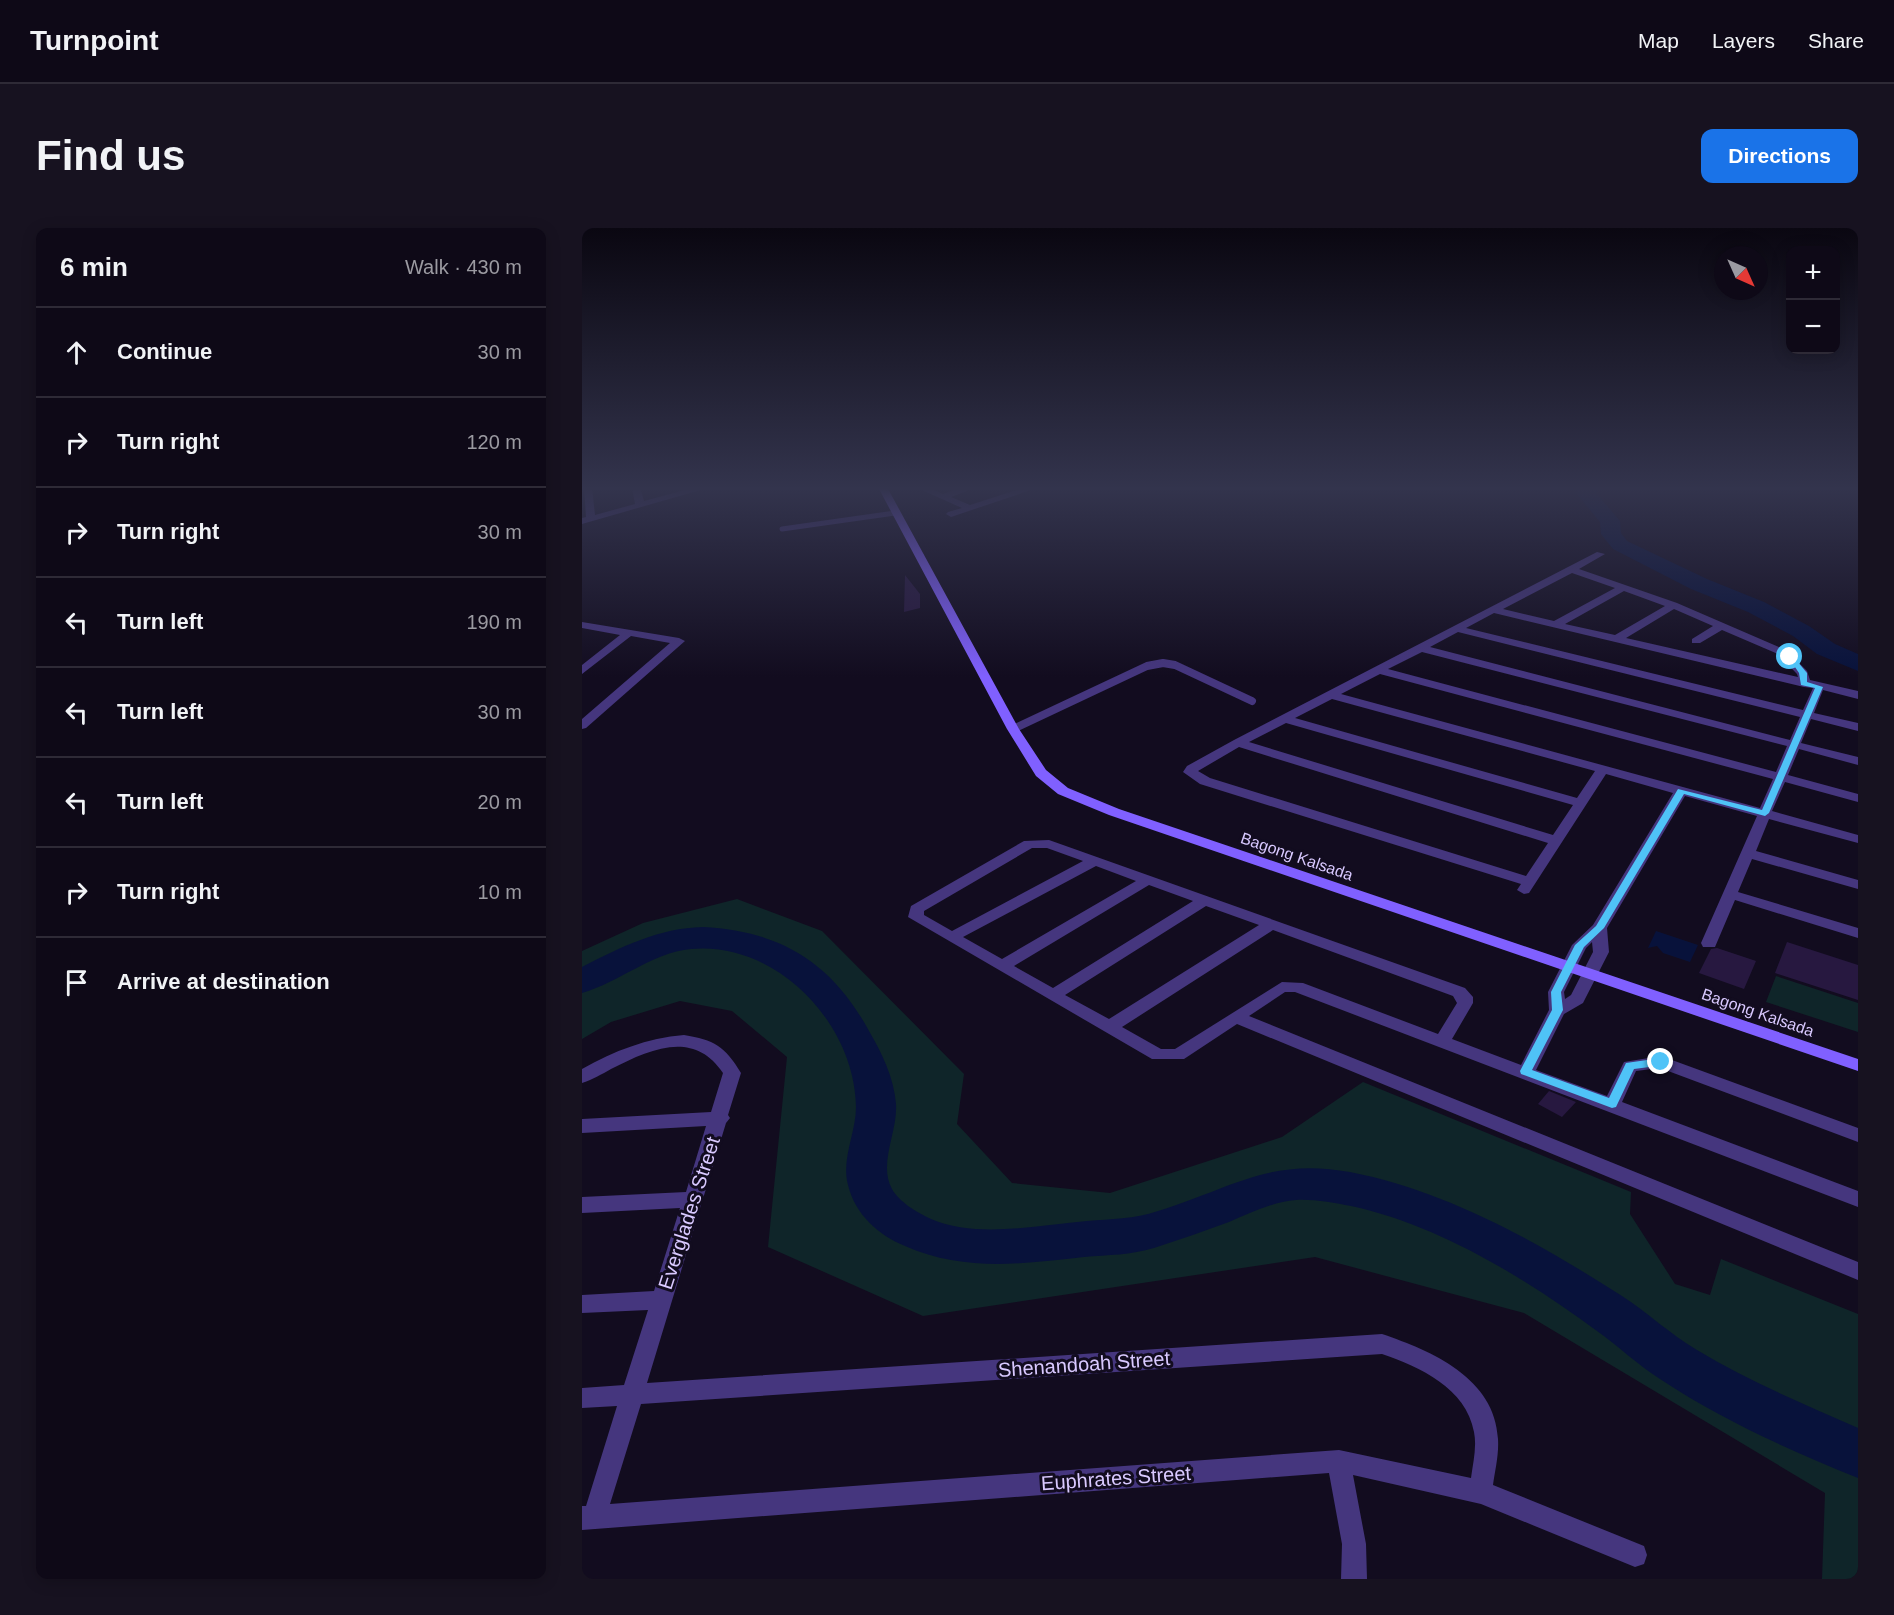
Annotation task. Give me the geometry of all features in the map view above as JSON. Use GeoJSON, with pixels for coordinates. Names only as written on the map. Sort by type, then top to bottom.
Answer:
{"type":"FeatureCollection","features":[{"type":"Feature","properties":{"kind":"street","name":"Bagong Kalsada"},"geometry":{"type":"LineString","coordinates":[[915,550],[1013,729],[1041,773],[1063,791],[1858,1065]]}},
{"type":"Feature","properties":{"kind":"street"},"geometry":{"type":"LineString","coordinates":[[1600,554],[1285,718],[1192,768],[1190,772],[1205,781],[1527,886],[1603,769]]}},
{"type":"Feature","properties":{"kind":"street"},"geometry":{"type":"LineString","coordinates":[[1571,569],[1673,605],[1790,657],[1803,673],[1804,683]]}},
{"type":"Feature","properties":{"kind":"street"},"geometry":{"type":"LineString","coordinates":[[1555,625],[1624,587]]}},
{"type":"Feature","properties":{"kind":"street"},"geometry":{"type":"LineString","coordinates":[[1616,639],[1673,605]]}},
{"type":"Feature","properties":{"kind":"street"},"geometry":{"type":"LineString","coordinates":[[1492,610],[1858,695]]}},
{"type":"Feature","properties":{"kind":"street"},"geometry":{"type":"LineString","coordinates":[[582,625],[679,641],[582,725]]}},
{"type":"Feature","properties":{"kind":"street"},"geometry":{"type":"LineString","coordinates":[[1696,641],[1722,626]]}},
{"type":"Feature","properties":{"kind":"street"},"geometry":{"type":"LineString","coordinates":[[1457,629],[1858,727]]}},
{"type":"Feature","properties":{"kind":"street"},"geometry":{"type":"LineString","coordinates":[[582,671],[629,633]]}},
{"type":"Feature","properties":{"kind":"street"},"geometry":{"type":"LineString","coordinates":[[1420,648],[1858,761]]}},
{"type":"Feature","properties":{"kind":"street"},"geometry":{"type":"LineString","coordinates":[[1379,669],[1858,798]]}},
{"type":"Feature","properties":{"kind":"street"},"geometry":{"type":"LineString","coordinates":[[1709,943],[1819,687]]}},
{"type":"Feature","properties":{"kind":"street"},"geometry":{"type":"LineString","coordinates":[[1332,695],[1858,839]]}},
{"type":"Feature","properties":{"kind":"street"},"geometry":{"type":"LineString","coordinates":[[1285,718],[1581,803]]}},
{"type":"Feature","properties":{"kind":"street"},"geometry":{"type":"LineString","coordinates":[[1238,743],[1556,841]]}},
{"type":"Feature","properties":{"kind":"street"},"geometry":{"type":"LineString","coordinates":[[1526,1071],[1557,1010],[1556,992],[1580,945],[1599,928],[1682,790]]}},
{"type":"Feature","properties":{"kind":"street"},"geometry":{"type":"LineString","coordinates":[[1442,1042],[1465,1003],[1465,997],[1459,992],[1049,844],[1029,843],[916,909],[916,917],[1158,1055],[1168,1057],[1178,1055],[1282,987],[1289,986],[1442,1042],[1526,1071],[1858,1199]]}},
{"type":"Feature","properties":{"kind":"street"},"geometry":{"type":"LineString","coordinates":[[1748,853],[1858,885]]}},
{"type":"Feature","properties":{"kind":"street"},"geometry":{"type":"LineString","coordinates":[[952,937],[1095,861]]}},
{"type":"Feature","properties":{"kind":"street"},"geometry":{"type":"LineString","coordinates":[[1002,966],[1148,880]]}},
{"type":"Feature","properties":{"kind":"street"},"geometry":{"type":"LineString","coordinates":[[1730,894],[1858,933]]}},
{"type":"Feature","properties":{"kind":"street"},"geometry":{"type":"LineString","coordinates":[[1053,995],[1204,901]]}},
{"type":"Feature","properties":{"kind":"street"},"geometry":{"type":"LineString","coordinates":[[1109,1027],[1271,925]]}},
{"type":"Feature","properties":{"kind":"street"},"geometry":{"type":"LineString","coordinates":[[1557,1010],[1577,999],[1590,974],[1601,952],[1599,928]]}},
{"type":"Feature","properties":{"kind":"street"},"geometry":{"type":"LineString","coordinates":[[1237,1018],[1858,1271]]}},
{"type":"Feature","properties":{"kind":"street","name":"Everglades Street"},"geometry":{"type":"LineString","coordinates":[[582,1077],[633,1050],[664,1041],[692,1042],[713,1047],[727,1059],[732,1073],[721,1118],[588,1518]]}},
{"type":"Feature","properties":{"kind":"street"},"geometry":{"type":"LineString","coordinates":[[1612,1104],[1630,1066],[1661,1062],[1858,1135]]}},
{"type":"Feature","properties":{"kind":"street"},"geometry":{"type":"LineString","coordinates":[[582,1126],[721,1118]]}},
{"type":"Feature","properties":{"kind":"street"},"geometry":{"type":"LineString","coordinates":[[582,1205],[694,1199]]}},
{"type":"Feature","properties":{"kind":"street"},"geometry":{"type":"LineString","coordinates":[[582,1304],[661,1300]]}},
{"type":"Feature","properties":{"kind":"street","name":"Shenandoah Street"},"geometry":{"type":"LineString","coordinates":[[582,1398],[1382,1344],[1415,1355],[1446,1373],[1473,1398],[1486,1433],[1481,1492]]}},
{"type":"Feature","properties":{"kind":"street"},"geometry":{"type":"LineString","coordinates":[[1339,1461],[1354,1544],[1354,1579]]}},
{"type":"Feature","properties":{"kind":"street","name":"Euphrates Street"},"geometry":{"type":"LineString","coordinates":[[588,1518],[1339,1461],[1481,1492],[1635,1555]]}},
{"type":"Feature","properties":{"kind":"lane"},"geometry":{"type":"LineString","coordinates":[[1013,729],[1148,666],[1163,663],[1175,665],[1252,701]]}},
{"type":"Feature","properties":{"kind":"green space"},"geometry":{"type":"Polygon","coordinates":[[[737,899],[822,931],[964,1074],[957,1124],[1012,1183],[1110,1193],[1282,1137],[1363,1082],[1631,1192],[1630,1214],[1675,1284],[1710,1295],[1721,1259],[1858,1314],[1858,1579],[1822,1579],[1825,1493],[1524,1313],[1315,1257],[923,1316],[768,1247],[787,1057],[732,1011],[680,1001],[611,1022],[582,1039],[582,951],[643,923],[737,899]]]}},
{"type":"Feature","properties":{"kind":"green space"},"geometry":{"type":"Polygon","coordinates":[[[1776,976],[1858,1003],[1858,1032],[1766,1002],[1776,976]]]}},
{"type":"Feature","properties":{"kind":"shaded area"},"geometry":{"type":"Polygon","coordinates":[[[1656,931],[1698,945],[1690,962],[1663,953],[1657,946],[1648,948],[1656,931]]]}},
{"type":"Feature","properties":{"kind":"building"},"geometry":{"type":"Polygon","coordinates":[[[905,575],[920,594],[920,608],[904,612],[905,575]]]}},
{"type":"Feature","properties":{"kind":"building"},"geometry":{"type":"Polygon","coordinates":[[[1787,942],[1858,965],[1858,1000],[1775,973],[1787,942]]]}},
{"type":"Feature","properties":{"kind":"building"},"geometry":{"type":"Polygon","coordinates":[[[1717,948],[1756,961],[1744,989],[1699,973],[1711,949],[1717,948]]]}},
{"type":"Feature","properties":{"kind":"building"},"geometry":{"type":"Polygon","coordinates":[[[1549,1091],[1576,1102],[1562,1117],[1538,1104],[1549,1091]]]}},
{"type":"Feature","properties":{"kind":"waterway"},"geometry":{"type":"LineString","coordinates":[[1630,550],[1699,584],[1756,607],[1801,631],[1826,649],[1858,663]]}},
{"type":"Feature","properties":{"kind":"waterway"},"geometry":{"type":"LineString","coordinates":[[582,981],[649,949],[691,938],[716,938],[755,946],[789,961],[805,972],[820,987],[847,1024],[867,1066],[876,1105],[876,1117],[867,1164],[869,1187],[874,1198],[884,1210],[910,1229],[924,1235],[944,1241],[984,1247],[1128,1236],[1164,1227],[1284,1185],[1313,1184],[1350,1189],[1427,1213],[1504,1249],[1606,1311],[1682,1367],[1747,1402],[1858,1453]]}},
{"type":"Feature","properties":{"kind":"route"},"geometry":{"type":"LineString","coordinates":[[1661,1062],[1646,1062],[1630,1066],[1612,1104],[1526,1071],[1557,1010],[1556,992],[1580,945],[1599,928],[1682,790],[1765,813],[1819,687],[1804,683],[1803,673],[1790,657]]}}]}
